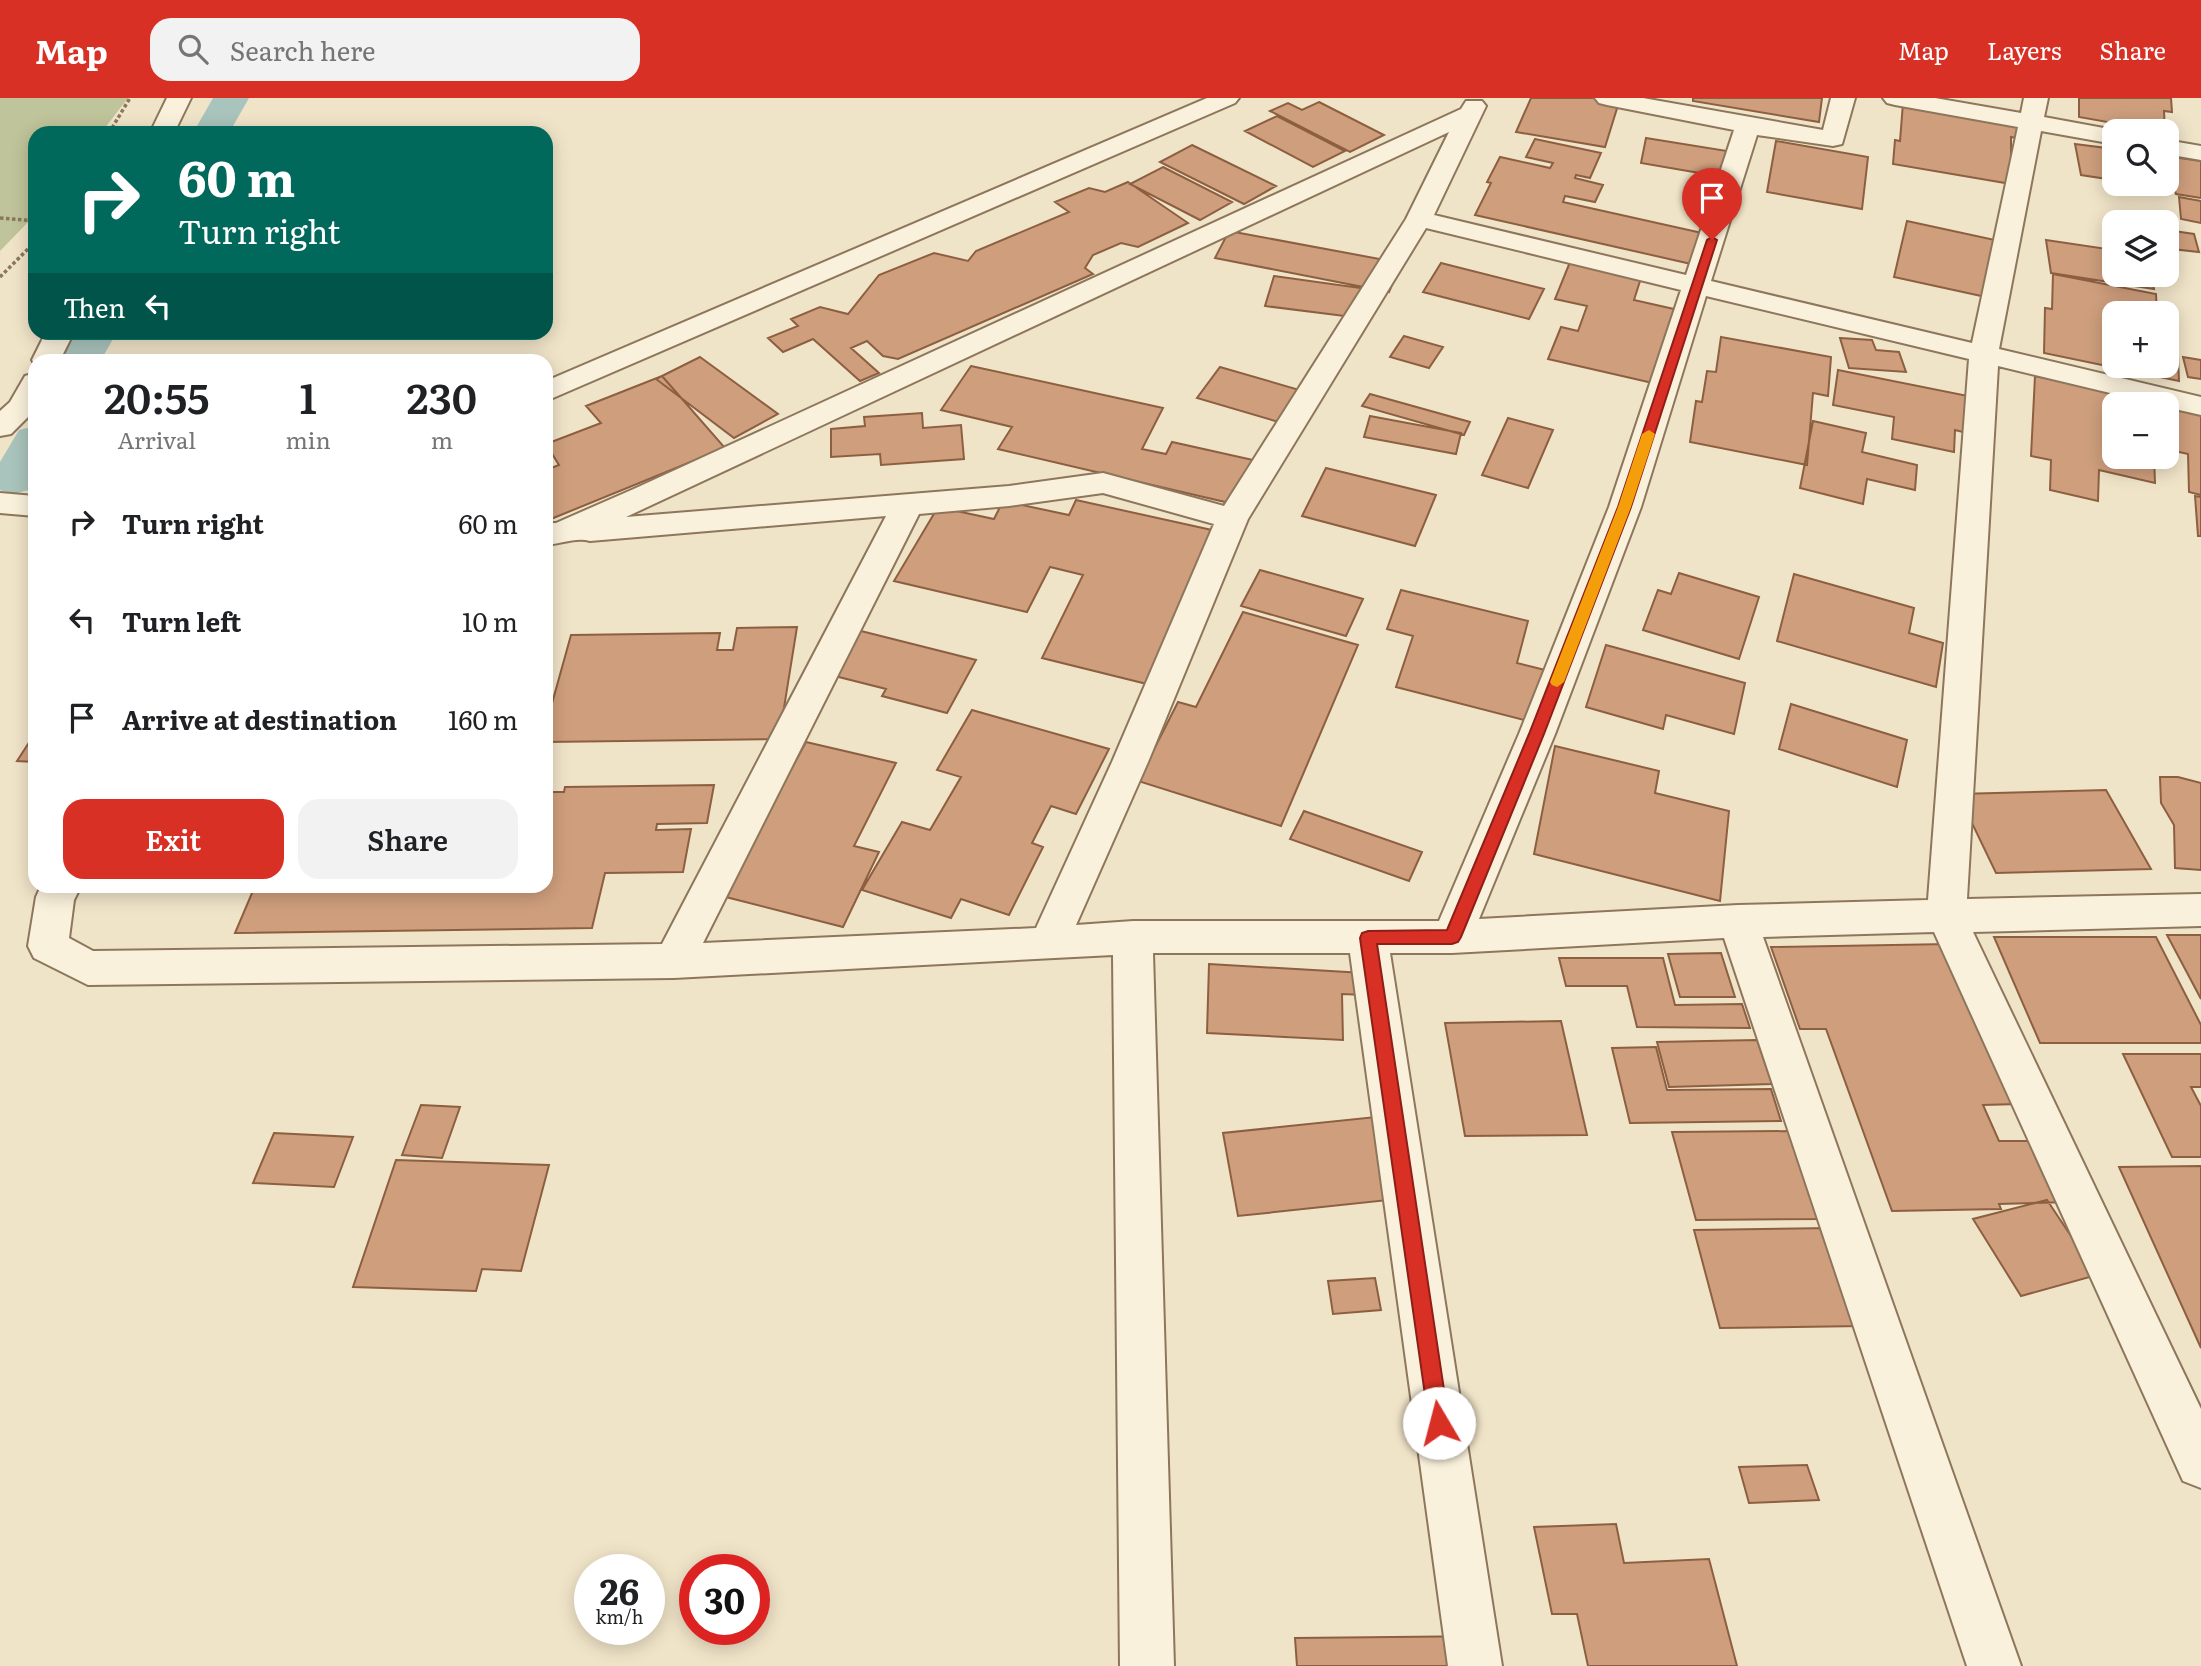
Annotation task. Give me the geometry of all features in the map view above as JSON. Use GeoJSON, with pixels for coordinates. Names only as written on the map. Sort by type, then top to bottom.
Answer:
{"type":"FeatureCollection","features":[{"type":"Feature","properties":{"kind":"street"},"geometry":{"type":"LineString","coordinates":[[165,126],[179,98]]}},
{"type":"Feature","properties":{"kind":"street"},"geometry":{"type":"LineString","coordinates":[[553,389],[1227,98]]}},
{"type":"Feature","properties":{"kind":"street"},"geometry":{"type":"LineString","coordinates":[[1607,98],[1780,132],[1833,139],[1843,98]]}},
{"type":"Feature","properties":{"kind":"street"},"geometry":{"type":"LineString","coordinates":[[1895,98],[2034,110],[2102,133]]}},
{"type":"Feature","properties":{"kind":"street"},"geometry":{"type":"LineString","coordinates":[[1048,944],[1130,762],[1232,519],[1419,219],[1474,106]]}},
{"type":"Feature","properties":{"kind":"street"},"geometry":{"type":"LineString","coordinates":[[554,533],[1284,202],[1474,106]]}},
{"type":"Feature","properties":{"kind":"street"},"geometry":{"type":"LineString","coordinates":[[2034,110],[1984,354],[1946,916],[2201,1463]]}},
{"type":"Feature","properties":{"kind":"street"},"geometry":{"type":"LineString","coordinates":[[1452,937],[1537,734],[1625,507],[1748,124]]}},
{"type":"Feature","properties":{"kind":"street"},"geometry":{"type":"LineString","coordinates":[[2179,149],[2201,153]]}},
{"type":"Feature","properties":{"kind":"street"},"geometry":{"type":"LineString","coordinates":[[1419,219],[2201,405]]}},
{"type":"Feature","properties":{"kind":"street"},"geometry":{"type":"LineString","coordinates":[[1,429],[22,407],[28,395]]}},
{"type":"Feature","properties":{"kind":"street"},"geometry":{"type":"LineString","coordinates":[[554,533],[1009,496],[1103,483],[1232,519]]}},
{"type":"Feature","properties":{"kind":"street"},"geometry":{"type":"LineString","coordinates":[[0,502],[28,505]]}},
{"type":"Feature","properties":{"kind":"street"},"geometry":{"type":"LineString","coordinates":[[674,961],[908,505]]}},
{"type":"Feature","properties":{"kind":"street"},"geometry":{"type":"LineString","coordinates":[[58,893],[48,946],[88,968],[674,961],[1048,944],[1133,937],[1452,937],[1738,921],[2201,910]]}},
{"type":"Feature","properties":{"kind":"street"},"geometry":{"type":"LineString","coordinates":[[1738,921],[1994,1666]]}},
{"type":"Feature","properties":{"kind":"street"},"geometry":{"type":"LineString","coordinates":[[1133,937],[1147,1666]]}},
{"type":"Feature","properties":{"kind":"street"},"geometry":{"type":"LineString","coordinates":[[1368,938],[1475,1666]]}},
{"type":"Feature","properties":{"kind":"path"},"geometry":{"type":"LineString","coordinates":[[112,126],[130,98]]}},
{"type":"Feature","properties":{"kind":"path"},"geometry":{"type":"LineString","coordinates":[[0,218],[28,220]]}},
{"type":"Feature","properties":{"kind":"path"},"geometry":{"type":"LineString","coordinates":[[0,277],[28,249]]}},
{"type":"Feature","properties":{"kind":"green space"},"geometry":{"type":"Polygon","coordinates":[[[0,98],[128,98],[106,126],[28,126],[28,222],[0,251],[0,98]]]}},
{"type":"Feature","properties":{"kind":"building"},"geometry":{"type":"Polygon","coordinates":[[[1531,98],[1596,98],[1619,102],[1605,147],[1516,132],[1531,98]]]}},
{"type":"Feature","properties":{"kind":"building"},"geometry":{"type":"Polygon","coordinates":[[[1693,98],[1822,98],[1819,122],[1693,101],[1693,98]]]}},
{"type":"Feature","properties":{"kind":"building"},"geometry":{"type":"Polygon","coordinates":[[[2079,98],[2171,98],[2172,112],[2164,111],[2164,119],[2102,121],[2079,117],[2079,98]]]}},
{"type":"Feature","properties":{"kind":"building"},"geometry":{"type":"Polygon","coordinates":[[[1319,102],[1384,135],[1350,152],[1270,111],[1288,103],[1302,110],[1319,102]]]}},
{"type":"Feature","properties":{"kind":"building"},"geometry":{"type":"Polygon","coordinates":[[[1903,103],[2025,122],[2026,140],[2011,137],[2011,184],[1893,164],[1895,140],[1900,141],[1903,103]]]}},
{"type":"Feature","properties":{"kind":"building"},"geometry":{"type":"Polygon","coordinates":[[[1277,116],[1345,151],[1313,167],[1245,131],[1277,116]]]}},
{"type":"Feature","properties":{"kind":"building"},"geometry":{"type":"Polygon","coordinates":[[[1646,138],[1727,151],[1723,177],[1641,163],[1646,138]]]}},
{"type":"Feature","properties":{"kind":"building"},"geometry":{"type":"Polygon","coordinates":[[[1535,139],[1601,153],[1590,178],[1576,175],[1575,178],[1603,185],[1595,202],[1565,196],[1563,202],[1711,235],[1700,266],[1475,215],[1500,157],[1550,168],[1553,163],[1526,157],[1535,139]]]}},
{"type":"Feature","properties":{"kind":"building"},"geometry":{"type":"Polygon","coordinates":[[[1776,141],[1868,157],[1862,209],[1767,192],[1776,141]]]}},
{"type":"Feature","properties":{"kind":"building"},"geometry":{"type":"Polygon","coordinates":[[[2075,144],[2102,147],[2102,178],[2081,175],[2075,144]]]}},
{"type":"Feature","properties":{"kind":"building"},"geometry":{"type":"Polygon","coordinates":[[[1192,145],[1276,186],[1244,204],[1160,162],[1192,145]]]}},
{"type":"Feature","properties":{"kind":"building"},"geometry":{"type":"Polygon","coordinates":[[[2179,158],[2201,161],[2201,198],[2179,194],[2179,158]]]}},
{"type":"Feature","properties":{"kind":"building"},"geometry":{"type":"Polygon","coordinates":[[[1163,167],[1232,202],[1200,220],[1130,184],[1163,167]]]}},
{"type":"Feature","properties":{"kind":"building"},"geometry":{"type":"Polygon","coordinates":[[[1128,182],[1188,223],[1138,247],[1121,243],[1093,255],[1085,268],[1093,274],[898,359],[883,356],[867,341],[851,348],[879,373],[860,381],[813,339],[783,352],[768,338],[798,326],[791,319],[820,307],[848,314],[879,275],[934,253],[968,261],[976,251],[1069,212],[1055,202],[1089,188],[1105,192],[1128,182]]]}},
{"type":"Feature","properties":{"kind":"building"},"geometry":{"type":"Polygon","coordinates":[[[2179,197],[2201,201],[2201,223],[2181,219],[2179,197]]]}},
{"type":"Feature","properties":{"kind":"building"},"geometry":{"type":"Polygon","coordinates":[[[1907,221],[2004,242],[1995,299],[1894,277],[1907,221]]]}},
{"type":"Feature","properties":{"kind":"building"},"geometry":{"type":"Polygon","coordinates":[[[1229,231],[1401,263],[1389,292],[1215,258],[1229,231]]]}},
{"type":"Feature","properties":{"kind":"building"},"geometry":{"type":"Polygon","coordinates":[[[2179,232],[2194,234],[2199,252],[2179,250],[2179,232]]]}},
{"type":"Feature","properties":{"kind":"building"},"geometry":{"type":"Polygon","coordinates":[[[2046,240],[2102,248],[2102,281],[2051,273],[2046,240]]]}},
{"type":"Feature","properties":{"kind":"building"},"geometry":{"type":"Polygon","coordinates":[[[1570,262],[1641,278],[1634,300],[1674,309],[1661,350],[1657,384],[1548,359],[1561,327],[1578,331],[1587,306],[1555,299],[1570,262]]]}},
{"type":"Feature","properties":{"kind":"building"},"geometry":{"type":"Polygon","coordinates":[[[1441,263],[1544,289],[1529,319],[1423,292],[1441,263]]]}},
{"type":"Feature","properties":{"kind":"building"},"geometry":{"type":"Polygon","coordinates":[[[2053,274],[2102,284],[2102,287],[2120,287],[2156,294],[2156,301],[2102,301],[2102,365],[2044,353],[2045,308],[2052,309],[2053,274]]]}},
{"type":"Feature","properties":{"kind":"building"},"geometry":{"type":"Polygon","coordinates":[[[1274,276],[1375,290],[1368,319],[1265,306],[1274,276]]]}},
{"type":"Feature","properties":{"kind":"building"},"geometry":{"type":"Polygon","coordinates":[[[1404,336],[1443,347],[1429,368],[1390,357],[1404,336]]]}},
{"type":"Feature","properties":{"kind":"building"},"geometry":{"type":"Polygon","coordinates":[[[1721,337],[1831,357],[1828,396],[1813,393],[1807,465],[1690,442],[1696,401],[1702,402],[1707,371],[1716,372],[1721,337]]]}},
{"type":"Feature","properties":{"kind":"building"},"geometry":{"type":"Polygon","coordinates":[[[1840,338],[1872,340],[1876,350],[1899,352],[1906,372],[1849,368],[1840,338]]]}},
{"type":"Feature","properties":{"kind":"building"},"geometry":{"type":"Polygon","coordinates":[[[700,357],[778,414],[734,438],[656,379],[700,357]]]}},
{"type":"Feature","properties":{"kind":"building"},"geometry":{"type":"Polygon","coordinates":[[[2183,357],[2201,360],[2201,379],[2188,377],[2183,357]]]}},
{"type":"Feature","properties":{"kind":"building"},"geometry":{"type":"Polygon","coordinates":[[[971,366],[1163,408],[1142,449],[1166,454],[1172,442],[1271,464],[1251,508],[998,449],[1012,427],[941,410],[971,366]]]}},
{"type":"Feature","properties":{"kind":"building"},"geometry":{"type":"Polygon","coordinates":[[[1220,367],[1320,396],[1299,428],[1197,398],[1220,367]]]}},
{"type":"Feature","properties":{"kind":"building"},"geometry":{"type":"Polygon","coordinates":[[[1838,370],[1973,397],[1971,434],[1955,430],[1954,452],[1892,439],[1894,417],[1833,405],[1838,370]]]}},
{"type":"Feature","properties":{"kind":"building"},"geometry":{"type":"Polygon","coordinates":[[[662,376],[725,448],[553,518],[553,467],[559,465],[553,455],[553,441],[601,423],[586,406],[662,376]]]}},
{"type":"Feature","properties":{"kind":"building"},"geometry":{"type":"Polygon","coordinates":[[[2035,376],[2109,392],[2102,392],[2102,469],[2154,469],[2155,483],[2099,470],[2098,501],[2050,490],[2051,460],[2031,456],[2035,376]]]}},
{"type":"Feature","properties":{"kind":"building"},"geometry":{"type":"Polygon","coordinates":[[[1370,394],[1470,422],[1464,435],[1362,406],[1370,394]]]}},
{"type":"Feature","properties":{"kind":"building"},"geometry":{"type":"Polygon","coordinates":[[[2179,407],[2201,412],[2201,495],[2189,492],[2188,454],[2179,452],[2179,407]]]}},
{"type":"Feature","properties":{"kind":"building"},"geometry":{"type":"Polygon","coordinates":[[[922,413],[923,428],[961,425],[964,459],[881,465],[880,454],[831,457],[831,429],[865,426],[864,417],[922,413]]]}},
{"type":"Feature","properties":{"kind":"building"},"geometry":{"type":"Polygon","coordinates":[[[1370,416],[1461,433],[1456,454],[1364,437],[1370,416]]]}},
{"type":"Feature","properties":{"kind":"building"},"geometry":{"type":"Polygon","coordinates":[[[1508,418],[1553,430],[1528,488],[1482,475],[1508,418]]]}},
{"type":"Feature","properties":{"kind":"building"},"geometry":{"type":"Polygon","coordinates":[[[1813,421],[1866,433],[1862,452],[1917,465],[1915,490],[1867,479],[1863,504],[1800,488],[1813,421]]]}},
{"type":"Feature","properties":{"kind":"building"},"geometry":{"type":"Polygon","coordinates":[[[1326,468],[1436,495],[1415,546],[1302,516],[1326,468]]]}},
{"type":"Feature","properties":{"kind":"building"},"geometry":{"type":"Polygon","coordinates":[[[2195,496],[2201,497],[2201,536],[2198,536],[2195,496]]]}},
{"type":"Feature","properties":{"kind":"building"},"geometry":{"type":"Polygon","coordinates":[[[1076,500],[1230,534],[1155,686],[1042,658],[1083,575],[1050,567],[1027,612],[894,581],[938,507],[994,519],[1003,501],[1069,515],[1076,500]]]}},
{"type":"Feature","properties":{"kind":"building"},"geometry":{"type":"Polygon","coordinates":[[[1260,570],[1363,599],[1346,636],[1241,606],[1260,570]]]}},
{"type":"Feature","properties":{"kind":"building"},"geometry":{"type":"Polygon","coordinates":[[[1679,573],[1759,597],[1739,659],[1643,630],[1658,590],[1671,594],[1679,573]]]}},
{"type":"Feature","properties":{"kind":"building"},"geometry":{"type":"Polygon","coordinates":[[[1794,574],[1914,608],[1909,633],[1943,643],[1936,687],[1777,641],[1794,574]]]}},
{"type":"Feature","properties":{"kind":"building"},"geometry":{"type":"Polygon","coordinates":[[[1401,590],[1528,621],[1517,663],[1545,670],[1532,722],[1396,687],[1413,636],[1387,629],[1401,590]]]}},
{"type":"Feature","properties":{"kind":"building"},"geometry":{"type":"Polygon","coordinates":[[[1243,612],[1358,645],[1281,826],[1138,781],[1178,702],[1196,707],[1243,612]]]}},
{"type":"Feature","properties":{"kind":"building"},"geometry":{"type":"Polygon","coordinates":[[[797,627],[779,739],[553,742],[553,700],[571,635],[720,633],[717,650],[733,650],[737,628],[797,627]]]}},
{"type":"Feature","properties":{"kind":"building"},"geometry":{"type":"Polygon","coordinates":[[[861,631],[976,660],[947,713],[882,696],[886,689],[835,676],[861,631]]]}},
{"type":"Feature","properties":{"kind":"building"},"geometry":{"type":"Polygon","coordinates":[[[1606,645],[1745,683],[1734,734],[1666,715],[1663,729],[1586,707],[1606,645]]]}},
{"type":"Feature","properties":{"kind":"building"},"geometry":{"type":"Polygon","coordinates":[[[1791,704],[1907,740],[1897,787],[1779,749],[1791,704]]]}},
{"type":"Feature","properties":{"kind":"building"},"geometry":{"type":"Polygon","coordinates":[[[972,710],[1109,749],[1076,814],[1051,806],[1032,843],[1043,847],[1009,915],[961,899],[951,918],[862,890],[902,822],[930,830],[961,777],[937,770],[972,710]]]}},
{"type":"Feature","properties":{"kind":"building"},"geometry":{"type":"Polygon","coordinates":[[[806,742],[896,763],[854,846],[879,852],[843,927],[722,896],[806,742]]]}},
{"type":"Feature","properties":{"kind":"building"},"geometry":{"type":"Polygon","coordinates":[[[28,744],[28,762],[17,761],[28,744]]]}},
{"type":"Feature","properties":{"kind":"building"},"geometry":{"type":"Polygon","coordinates":[[[1555,746],[1659,771],[1655,793],[1729,811],[1720,901],[1534,854],[1555,746]]]}},
{"type":"Feature","properties":{"kind":"building"},"geometry":{"type":"Polygon","coordinates":[[[2160,777],[2178,777],[2201,783],[2201,870],[2175,868],[2174,825],[2161,803],[2160,777]]]}},
{"type":"Feature","properties":{"kind":"building"},"geometry":{"type":"Polygon","coordinates":[[[714,785],[707,823],[657,824],[656,830],[691,829],[683,872],[605,873],[592,928],[235,933],[252,893],[553,893],[553,792],[564,792],[565,787],[714,785]]]}},
{"type":"Feature","properties":{"kind":"building"},"geometry":{"type":"Polygon","coordinates":[[[2106,790],[2151,869],[1996,873],[1958,794],[2106,790]]]}},
{"type":"Feature","properties":{"kind":"building"},"geometry":{"type":"Polygon","coordinates":[[[1304,811],[1422,852],[1409,881],[1290,839],[1304,811]]]}},
{"type":"Feature","properties":{"kind":"building"},"geometry":{"type":"Polygon","coordinates":[[[2167,935],[2201,935],[2201,999],[2167,935]]]}},
{"type":"Feature","properties":{"kind":"building"},"geometry":{"type":"Polygon","coordinates":[[[1994,937],[2156,937],[2201,1025],[2201,1043],[2040,1043],[1994,937]]]}},
{"type":"Feature","properties":{"kind":"building"},"geometry":{"type":"Polygon","coordinates":[[[1949,944],[2018,1104],[1983,1105],[1999,1141],[2045,1141],[2073,1202],[1999,1204],[2001,1209],[1892,1211],[1826,1029],[1800,1029],[1771,947],[1949,944]]]}},
{"type":"Feature","properties":{"kind":"building"},"geometry":{"type":"Polygon","coordinates":[[[1721,953],[1735,997],[1680,997],[1668,954],[1721,953]]]}},
{"type":"Feature","properties":{"kind":"building"},"geometry":{"type":"Polygon","coordinates":[[[1559,958],[1663,958],[1675,1005],[1742,1004],[1750,1028],[1637,1027],[1627,986],[1566,986],[1559,958]]]}},
{"type":"Feature","properties":{"kind":"building"},"geometry":{"type":"Polygon","coordinates":[[[1209,964],[1364,973],[1365,995],[1342,994],[1343,1040],[1207,1033],[1209,964]]]}},
{"type":"Feature","properties":{"kind":"building"},"geometry":{"type":"Polygon","coordinates":[[[1561,1021],[1587,1135],[1465,1136],[1445,1023],[1561,1021]]]}},
{"type":"Feature","properties":{"kind":"building"},"geometry":{"type":"Polygon","coordinates":[[[1757,1040],[1772,1084],[1669,1087],[1657,1042],[1757,1040]]]}},
{"type":"Feature","properties":{"kind":"building"},"geometry":{"type":"Polygon","coordinates":[[[1656,1047],[1667,1090],[1771,1089],[1781,1121],[1630,1123],[1612,1048],[1656,1047]]]}},
{"type":"Feature","properties":{"kind":"building"},"geometry":{"type":"Polygon","coordinates":[[[2123,1054],[2201,1054],[2201,1087],[2191,1087],[2201,1106],[2201,1157],[2172,1157],[2123,1054]]]}},
{"type":"Feature","properties":{"kind":"building"},"geometry":{"type":"Polygon","coordinates":[[[421,1105],[460,1107],[442,1158],[402,1155],[421,1105]]]}},
{"type":"Feature","properties":{"kind":"building"},"geometry":{"type":"Polygon","coordinates":[[[1395,1115],[1417,1197],[1238,1216],[1223,1133],[1395,1115]]]}},
{"type":"Feature","properties":{"kind":"building"},"geometry":{"type":"Polygon","coordinates":[[[1795,1131],[1823,1219],[1696,1220],[1672,1132],[1795,1131]]]}},
{"type":"Feature","properties":{"kind":"building"},"geometry":{"type":"Polygon","coordinates":[[[274,1133],[353,1137],[334,1187],[253,1183],[274,1133]]]}},
{"type":"Feature","properties":{"kind":"building"},"geometry":{"type":"Polygon","coordinates":[[[396,1160],[549,1165],[521,1271],[482,1269],[476,1291],[353,1287],[396,1160]]]}},
{"type":"Feature","properties":{"kind":"building"},"geometry":{"type":"Polygon","coordinates":[[[2201,1166],[2201,1348],[2119,1167],[2201,1166]]]}},
{"type":"Feature","properties":{"kind":"building"},"geometry":{"type":"Polygon","coordinates":[[[2047,1200],[2097,1275],[2021,1296],[1973,1219],[2047,1200]]]}},
{"type":"Feature","properties":{"kind":"building"},"geometry":{"type":"Polygon","coordinates":[[[1831,1228],[1862,1326],[1720,1328],[1694,1230],[1831,1228]]]}},
{"type":"Feature","properties":{"kind":"building"},"geometry":{"type":"Polygon","coordinates":[[[1375,1278],[1381,1310],[1333,1314],[1328,1281],[1375,1278]]]}},
{"type":"Feature","properties":{"kind":"building"},"geometry":{"type":"Polygon","coordinates":[[[1807,1465],[1819,1500],[1749,1503],[1739,1467],[1807,1465]]]}},
{"type":"Feature","properties":{"kind":"building"},"geometry":{"type":"Polygon","coordinates":[[[1616,1524],[1624,1563],[1709,1559],[1737,1666],[1588,1666],[1577,1614],[1552,1614],[1534,1527],[1616,1524]]]}},
{"type":"Feature","properties":{"kind":"building"},"geometry":{"type":"Polygon","coordinates":[[[1491,1636],[1496,1666],[1297,1666],[1295,1638],[1491,1636]]]}},
{"type":"Feature","properties":{"kind":"waterway"},"geometry":{"type":"LineString","coordinates":[[215,126],[231,98]]}},
{"type":"Feature","properties":{"kind":"waterway"},"geometry":{"type":"LineString","coordinates":[[83,354],[91,340]]}},
{"type":"Feature","properties":{"kind":"waterway"},"geometry":{"type":"LineString","coordinates":[[13,479],[28,452]]}},
{"type":"Feature","properties":{"kind":"slow traffic"},"geometry":{"type":"LineString","coordinates":[[1557,682],[1625,507],[1649,434]]}},
{"type":"Feature","properties":{"kind":"route"},"geometry":{"type":"LineString","coordinates":[[1439,1423],[1368,938],[1452,937],[1537,734],[1625,507],[1712,240]]}}]}
